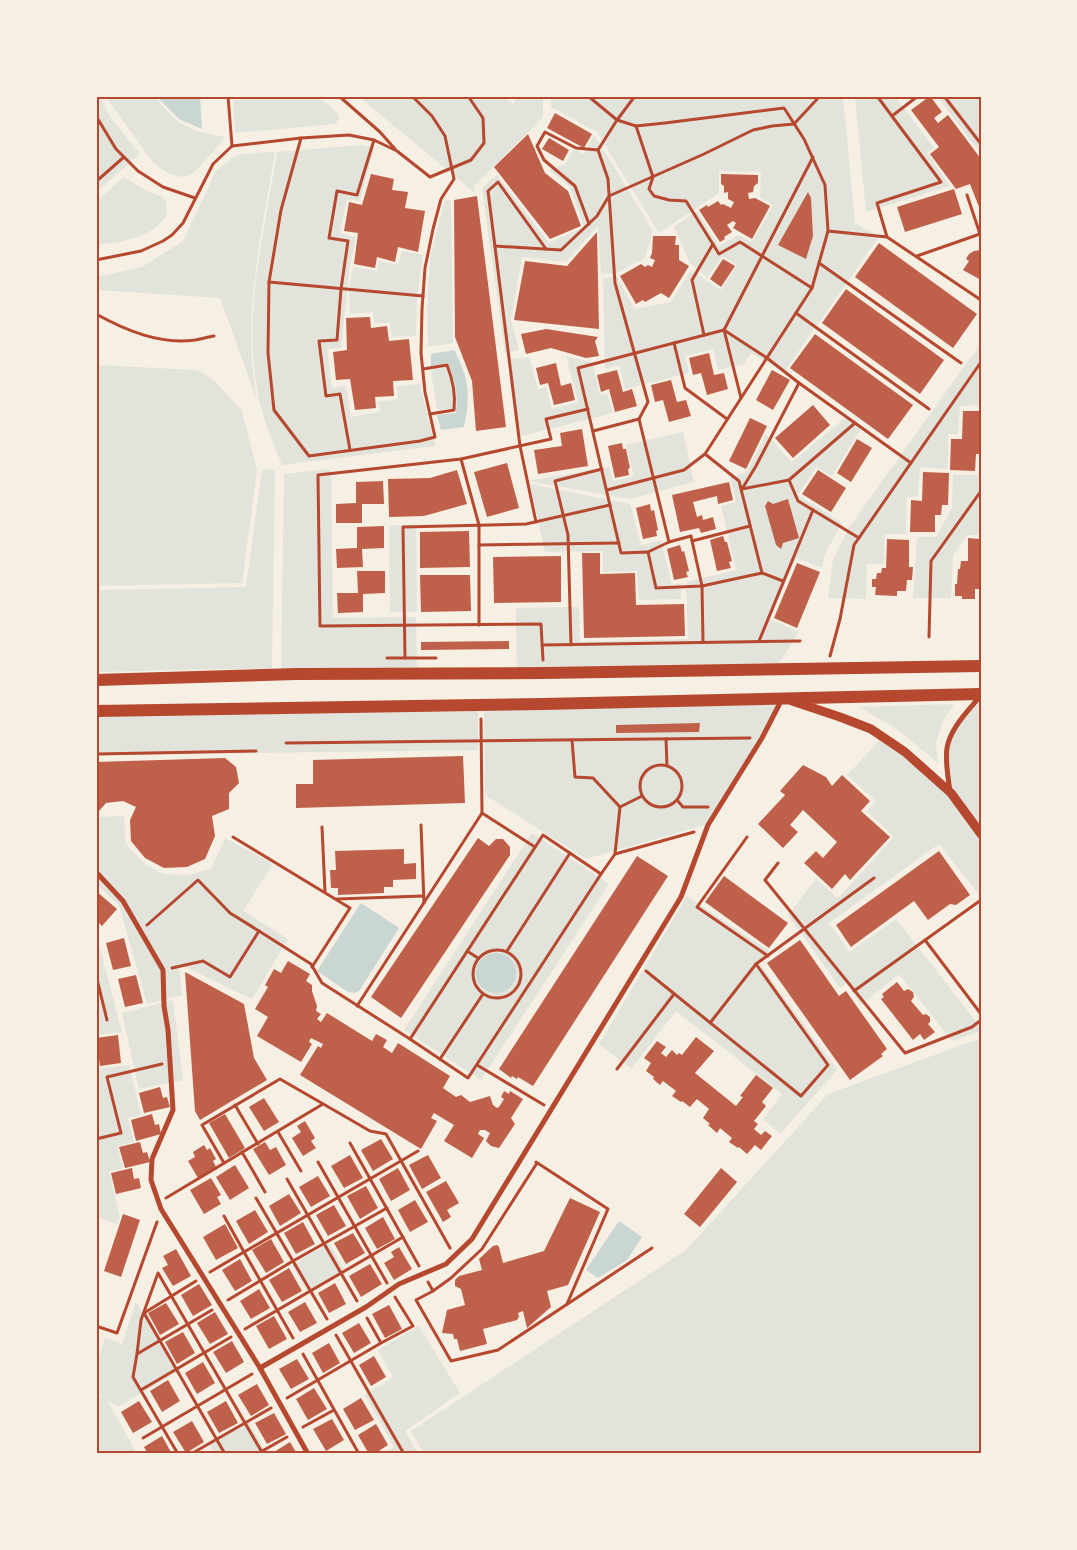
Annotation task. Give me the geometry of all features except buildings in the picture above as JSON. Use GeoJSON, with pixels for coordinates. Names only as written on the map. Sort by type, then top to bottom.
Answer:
{"type":"FeatureCollection","features":[{"type":"Feature","properties":{"kind":"main road"},"geometry":{"type":"LineString","coordinates":[[96,680],[296,674],[543,674],[981,666]]}},
{"type":"Feature","properties":{"kind":"main road"},"geometry":{"type":"LineString","coordinates":[[96,711],[981,694]]}},
{"type":"Feature","properties":{"kind":"street"},"geometry":{"type":"LineString","coordinates":[[951,794],[946,767],[947,747],[953,732],[981,694]]}},
{"type":"Feature","properties":{"kind":"street"},"geometry":{"type":"LineString","coordinates":[[260,1368],[366,1307],[399,1284],[446,1264],[472,1239],[681,897],[707,829],[762,738],[782,698],[833,714],[871,729],[905,752],[951,794],[981,834]]}},
{"type":"Feature","properties":{"kind":"street"},"geometry":{"type":"LineString","coordinates":[[96,872],[123,901],[163,970],[164,1006],[168,1030],[173,1110],[152,1159],[151,1180],[159,1202],[162,1210],[260,1368],[308,1454]]}},
{"type":"Feature","properties":{"kind":"path"},"geometry":{"type":"LineString","coordinates":[[228,96],[232,146]]}},
{"type":"Feature","properties":{"kind":"path"},"geometry":{"type":"LineString","coordinates":[[339,96],[380,132],[397,150],[430,176],[471,160],[484,143],[484,118],[468,96]]}},
{"type":"Feature","properties":{"kind":"path"},"geometry":{"type":"LineString","coordinates":[[301,138],[281,210],[269,282],[268,352],[274,410],[308,456],[420,441],[435,437],[425,392],[421,353],[422,296],[425,268],[441,199],[454,179],[445,136],[432,116],[412,96]]}},
{"type":"Feature","properties":{"kind":"path"},"geometry":{"type":"LineString","coordinates":[[588,96],[617,120],[636,126],[784,108],[804,139],[825,185],[828,231],[812,288],[705,454],[684,470],[607,490]]}},
{"type":"Feature","properties":{"kind":"path"},"geometry":{"type":"LineString","coordinates":[[598,150],[635,96]]}},
{"type":"Feature","properties":{"kind":"path"},"geometry":{"type":"LineString","coordinates":[[495,246],[561,250],[597,216],[610,196],[753,130],[794,124],[820,96]]}},
{"type":"Feature","properties":{"kind":"path"},"geometry":{"type":"LineString","coordinates":[[877,96],[941,182],[877,202],[887,237]]}},
{"type":"Feature","properties":{"kind":"path"},"geometry":{"type":"LineString","coordinates":[[892,116],[918,96]]}},
{"type":"Feature","properties":{"kind":"path"},"geometry":{"type":"LineString","coordinates":[[944,96],[981,144]]}},
{"type":"Feature","properties":{"kind":"path"},"geometry":{"type":"LineString","coordinates":[[96,116],[116,149],[138,171],[163,188],[195,198]]}},
{"type":"Feature","properties":{"kind":"path"},"geometry":{"type":"LineString","coordinates":[[636,126],[652,176],[649,189],[654,196],[669,200],[686,201],[719,254],[740,242],[812,288]]}},
{"type":"Feature","properties":{"kind":"path"},"geometry":{"type":"LineString","coordinates":[[589,224],[575,186],[544,160],[537,146],[545,132],[576,148],[598,150]]}},
{"type":"Feature","properties":{"kind":"path"},"geometry":{"type":"LineString","coordinates":[[96,260],[141,250],[164,241],[172,235],[182,223],[213,164],[232,146],[301,138],[349,135],[374,140],[397,150]]}},
{"type":"Feature","properties":{"kind":"path"},"geometry":{"type":"LineString","coordinates":[[350,450],[340,394],[326,396],[319,341],[337,340],[341,288],[348,240],[329,238],[337,191],[358,195],[374,140]]}},
{"type":"Feature","properties":{"kind":"path"},"geometry":{"type":"LineString","coordinates":[[598,150],[608,179],[615,283],[648,402],[639,419],[669,542]]}},
{"type":"Feature","properties":{"kind":"path"},"geometry":{"type":"LineString","coordinates":[[96,175],[99,178],[124,157]]}},
{"type":"Feature","properties":{"kind":"path"},"geometry":{"type":"LineString","coordinates":[[741,398],[724,330],[813,157]]}},
{"type":"Feature","properties":{"kind":"path"},"geometry":{"type":"LineString","coordinates":[[536,522],[520,446],[488,191],[498,182],[546,249]]}},
{"type":"Feature","properties":{"kind":"path"},"geometry":{"type":"LineString","coordinates":[[917,256],[980,234],[967,195]]}},
{"type":"Feature","properties":{"kind":"path"},"geometry":{"type":"LineString","coordinates":[[828,231],[887,237],[981,300]]}},
{"type":"Feature","properties":{"kind":"path"},"geometry":{"type":"LineString","coordinates":[[704,335],[692,280],[713,244]]}},
{"type":"Feature","properties":{"kind":"path"},"geometry":{"type":"LineString","coordinates":[[819,263],[961,363]]}},
{"type":"Feature","properties":{"kind":"path"},"geometry":{"type":"LineString","coordinates":[[269,282],[422,296]]}},
{"type":"Feature","properties":{"kind":"path"},"geometry":{"type":"LineString","coordinates":[[796,313],[929,409]]}},
{"type":"Feature","properties":{"kind":"path"},"geometry":{"type":"LineString","coordinates":[[96,314],[136,333],[168,340],[194,340],[214,336]]}},
{"type":"Feature","properties":{"kind":"path"},"geometry":{"type":"LineString","coordinates":[[704,642],[702,586],[691,536],[669,542],[648,552],[621,553],[578,368],[724,330],[767,358],[911,463]]}},
{"type":"Feature","properties":{"kind":"path"},"geometry":{"type":"LineString","coordinates":[[674,343],[685,388],[728,419]]}},
{"type":"Feature","properties":{"kind":"path"},"geometry":{"type":"LineString","coordinates":[[827,669],[840,618],[854,545],[981,362]]}},
{"type":"Feature","properties":{"kind":"path"},"geometry":{"type":"LineString","coordinates":[[423,369],[447,365],[453,380],[454,410],[430,414]]}},
{"type":"Feature","properties":{"kind":"path"},"geometry":{"type":"LineString","coordinates":[[742,489],[799,383]]}},
{"type":"Feature","properties":{"kind":"path"},"geometry":{"type":"LineString","coordinates":[[543,674],[541,624],[320,626],[318,475],[462,458],[551,439],[546,419],[588,409]]}},
{"type":"Feature","properties":{"kind":"path"},"geometry":{"type":"LineString","coordinates":[[593,431],[639,419]]}},
{"type":"Feature","properties":{"kind":"path"},"geometry":{"type":"LineString","coordinates":[[742,489],[789,480],[855,423]]}},
{"type":"Feature","properties":{"kind":"path"},"geometry":{"type":"LineString","coordinates":[[705,454],[740,481],[762,574]]}},
{"type":"Feature","properties":{"kind":"path"},"geometry":{"type":"LineString","coordinates":[[462,458],[479,525],[479,625]]}},
{"type":"Feature","properties":{"kind":"path"},"geometry":{"type":"LineString","coordinates":[[571,645],[568,535],[555,481],[602,469]]}},
{"type":"Feature","properties":{"kind":"path"},"geometry":{"type":"LineString","coordinates":[[789,480],[798,501],[859,538]]}},
{"type":"Feature","properties":{"kind":"path"},"geometry":{"type":"LineString","coordinates":[[929,638],[931,560],[981,491]]}},
{"type":"Feature","properties":{"kind":"path"},"geometry":{"type":"LineString","coordinates":[[405,674],[404,527],[526,524],[610,505]]}},
{"type":"Feature","properties":{"kind":"path"},"geometry":{"type":"LineString","coordinates":[[759,641],[813,510]]}},
{"type":"Feature","properties":{"kind":"path"},"geometry":{"type":"LineString","coordinates":[[692,541],[750,526]]}},
{"type":"Feature","properties":{"kind":"path"},"geometry":{"type":"LineString","coordinates":[[479,545],[619,543]]}},
{"type":"Feature","properties":{"kind":"path"},"geometry":{"type":"LineString","coordinates":[[648,552],[656,588],[702,586],[762,574],[783,581]]}},
{"type":"Feature","properties":{"kind":"path"},"geometry":{"type":"LineString","coordinates":[[542,645],[800,640]]}},
{"type":"Feature","properties":{"kind":"path"},"geometry":{"type":"LineString","coordinates":[[357,1006],[482,813],[480,705]]}},
{"type":"Feature","properties":{"kind":"path"},"geometry":{"type":"LineString","coordinates":[[286,743],[762,738]]}},
{"type":"Feature","properties":{"kind":"path"},"geometry":{"type":"LineString","coordinates":[[666,739],[667,766]]}},
{"type":"Feature","properties":{"kind":"path"},"geometry":{"type":"LineString","coordinates":[[140,930],[198,880],[230,913],[310,964],[322,983],[468,1078],[615,854],[620,807],[593,778],[575,777],[572,740]]}},
{"type":"Feature","properties":{"kind":"path"},"geometry":{"type":"LineString","coordinates":[[96,754],[256,751]]}},
{"type":"Feature","properties":{"kind":"path"},"geometry":{"type":"LineString","coordinates":[[653,766],[667,766],[674,769],[678,774],[682,787],[677,800],[672,804],[658,807],[652,806],[642,796],[640,782],[642,775],[653,766]]}},
{"type":"Feature","properties":{"kind":"path"},"geometry":{"type":"LineString","coordinates":[[620,807],[642,796]]}},
{"type":"Feature","properties":{"kind":"path"},"geometry":{"type":"LineString","coordinates":[[677,800],[683,807],[720,806]]}},
{"type":"Feature","properties":{"kind":"path"},"geometry":{"type":"LineString","coordinates":[[482,813],[535,847]]}},
{"type":"Feature","properties":{"kind":"path"},"geometry":{"type":"LineString","coordinates":[[421,825],[424,903]]}},
{"type":"Feature","properties":{"kind":"path"},"geometry":{"type":"LineString","coordinates":[[322,828],[325,893]]}},
{"type":"Feature","properties":{"kind":"path"},"geometry":{"type":"LineString","coordinates":[[615,854],[707,829]]}},
{"type":"Feature","properties":{"kind":"path"},"geometry":{"type":"LineString","coordinates":[[410,1039],[542,835],[602,874]]}},
{"type":"Feature","properties":{"kind":"path"},"geometry":{"type":"LineString","coordinates":[[748,837],[697,907],[768,956]]}},
{"type":"Feature","properties":{"kind":"path"},"geometry":{"type":"LineString","coordinates":[[232,838],[350,908],[312,967]]}},
{"type":"Feature","properties":{"kind":"path"},"geometry":{"type":"LineString","coordinates":[[507,951],[570,853]]}},
{"type":"Feature","properties":{"kind":"path"},"geometry":{"type":"LineString","coordinates":[[778,863],[765,880],[905,1053],[972,1027],[981,1020]]}},
{"type":"Feature","properties":{"kind":"path"},"geometry":{"type":"LineString","coordinates":[[710,1023],[756,964],[874,878]]}},
{"type":"Feature","properties":{"kind":"path"},"geometry":{"type":"LineString","coordinates":[[335,899],[423,896]]}},
{"type":"Feature","properties":{"kind":"path"},"geometry":{"type":"LineString","coordinates":[[854,991],[981,900]]}},
{"type":"Feature","properties":{"kind":"path"},"geometry":{"type":"LineString","coordinates":[[163,970],[203,961],[230,977],[260,931]]}},
{"type":"Feature","properties":{"kind":"path"},"geometry":{"type":"LineString","coordinates":[[925,940],[981,1014]]}},
{"type":"Feature","properties":{"kind":"path"},"geometry":{"type":"LineString","coordinates":[[500,949],[507,951],[519,962],[521,978],[518,986],[506,997],[490,998],[477,988],[473,981],[474,965],[478,958],[491,950],[500,949]]}},
{"type":"Feature","properties":{"kind":"path"},"geometry":{"type":"LineString","coordinates":[[467,951],[478,958]]}},
{"type":"Feature","properties":{"kind":"path"},"geometry":{"type":"LineString","coordinates":[[639,966],[801,1096],[828,1065],[756,964]]}},
{"type":"Feature","properties":{"kind":"path"},"geometry":{"type":"LineString","coordinates":[[96,975],[107,1020]]}},
{"type":"Feature","properties":{"kind":"path"},"geometry":{"type":"LineString","coordinates":[[518,986],[526,990]]}},
{"type":"Feature","properties":{"kind":"path"},"geometry":{"type":"LineString","coordinates":[[440,1060],[483,994]]}},
{"type":"Feature","properties":{"kind":"path"},"geometry":{"type":"LineString","coordinates":[[617,1069],[674,994]]}},
{"type":"Feature","properties":{"kind":"path"},"geometry":{"type":"LineString","coordinates":[[96,1139],[120,1133],[107,1077],[170,1062]]}},
{"type":"Feature","properties":{"kind":"path"},"geometry":{"type":"LineString","coordinates":[[477,1065],[551,1110]]}},
{"type":"Feature","properties":{"kind":"path"},"geometry":{"type":"LineString","coordinates":[[224,1163],[202,1125],[280,1079],[370,1131],[386,1134],[462,1268]]}},
{"type":"Feature","properties":{"kind":"path"},"geometry":{"type":"LineString","coordinates":[[159,1202],[323,1104]]}},
{"type":"Feature","properties":{"kind":"path"},"geometry":{"type":"LineString","coordinates":[[235,1106],[258,1144]]}},
{"type":"Feature","properties":{"kind":"path"},"geometry":{"type":"LineString","coordinates":[[278,1132],[301,1171]]}},
{"type":"Feature","properties":{"kind":"path"},"geometry":{"type":"LineString","coordinates":[[350,1143],[433,1291]]}},
{"type":"Feature","properties":{"kind":"path"},"geometry":{"type":"LineString","coordinates":[[144,1313],[244,1252],[418,1151]]}},
{"type":"Feature","properties":{"kind":"path"},"geometry":{"type":"LineString","coordinates":[[242,1152],[265,1192]]}},
{"type":"Feature","properties":{"kind":"path"},"geometry":{"type":"LineString","coordinates":[[524,1154],[608,1210],[567,1304]]}},
{"type":"Feature","properties":{"kind":"path"},"geometry":{"type":"LineString","coordinates":[[318,1162],[412,1326],[381,1343]]}},
{"type":"Feature","properties":{"kind":"path"},"geometry":{"type":"LineString","coordinates":[[537,1163],[482,1249],[452,1278],[416,1300],[451,1361],[498,1350],[652,1248]]}},
{"type":"Feature","properties":{"kind":"path"},"geometry":{"type":"LineString","coordinates":[[96,1326],[118,1333],[162,1210]]}},
{"type":"Feature","properties":{"kind":"path"},"geometry":{"type":"LineString","coordinates":[[224,1216],[359,1454]]}},
{"type":"Feature","properties":{"kind":"path"},"geometry":{"type":"LineString","coordinates":[[141,1390],[403,1237]]}},
{"type":"Feature","properties":{"kind":"path"},"geometry":{"type":"LineString","coordinates":[[137,1354],[141,1320],[158,1273],[263,1454]]}},
{"type":"Feature","properties":{"kind":"path"},"geometry":{"type":"LineString","coordinates":[[144,1313],[225,1454]]}},
{"type":"Feature","properties":{"kind":"path"},"geometry":{"type":"LineString","coordinates":[[143,1438],[260,1368]]}},
{"type":"Feature","properties":{"kind":"shaded area"},"geometry":{"type":"Polygon","coordinates":[[[96,96],[99,96],[110,117],[140,154],[96,192],[96,96]]]}},
{"type":"Feature","properties":{"kind":"shaded area"},"geometry":{"type":"Polygon","coordinates":[[[105,96],[153,96],[178,122],[199,132],[225,137],[193,173],[180,177],[175,176],[152,161],[105,96]]]}},
{"type":"Feature","properties":{"kind":"shaded area"},"geometry":{"type":"Polygon","coordinates":[[[156,96],[200,96],[202,129],[179,119],[156,96]]]}},
{"type":"Feature","properties":{"kind":"shaded area"},"geometry":{"type":"Polygon","coordinates":[[[305,96],[321,100],[335,111],[339,119],[335,124],[235,133],[233,100],[305,96]]]}},
{"type":"Feature","properties":{"kind":"shaded area"},"geometry":{"type":"Polygon","coordinates":[[[358,96],[503,96],[513,104],[518,96],[543,96],[543,117],[474,186],[475,193],[358,96]]]}},
{"type":"Feature","properties":{"kind":"shaded area"},"geometry":{"type":"Polygon","coordinates":[[[551,96],[843,96],[855,223],[879,237],[784,372],[751,353],[744,364],[718,370],[713,349],[685,356],[689,373],[625,389],[619,365],[605,369],[603,278],[617,277],[635,309],[671,302],[691,270],[721,290],[737,265],[723,256],[707,278],[690,263],[674,227],[697,211],[719,246],[738,235],[752,242],[773,205],[760,197],[761,172],[719,171],[719,193],[659,233],[597,132],[551,107],[551,96]]]}},
{"type":"Feature","properties":{"kind":"shaded area"},"geometry":{"type":"Polygon","coordinates":[[[855,96],[895,96],[934,148],[927,153],[950,186],[866,212],[855,96]]]}},
{"type":"Feature","properties":{"kind":"shaded area"},"geometry":{"type":"Polygon","coordinates":[[[937,96],[981,96],[981,150],[979,151],[937,96]]]}},
{"type":"Feature","properties":{"kind":"shaded area"},"geometry":{"type":"Polygon","coordinates":[[[594,134],[653,231],[645,258],[617,273],[601,274],[598,226],[566,262],[522,257],[511,320],[519,350],[505,353],[482,188],[497,175],[549,243],[584,227],[570,187],[549,170],[565,164],[574,149],[584,154],[594,134]]]}},
{"type":"Feature","properties":{"kind":"shaded area"},"geometry":{"type":"Polygon","coordinates":[[[362,145],[374,148],[360,201],[347,199],[340,233],[356,237],[350,265],[341,348],[327,349],[332,388],[346,385],[351,417],[380,412],[378,402],[398,399],[397,386],[420,384],[435,446],[282,465],[261,408],[253,359],[254,299],[257,270],[277,152],[362,145]]]}},
{"type":"Feature","properties":{"kind":"shaded area"},"geometry":{"type":"Polygon","coordinates":[[[275,151],[259,244],[252,306],[251,338],[257,400],[220,298],[96,290],[96,277],[142,267],[183,241],[216,171],[236,155],[275,151]]]}},
{"type":"Feature","properties":{"kind":"shaded area"},"geometry":{"type":"Polygon","coordinates":[[[124,177],[147,191],[161,196],[166,201],[166,216],[157,226],[142,235],[114,243],[96,245],[96,202],[124,177]]]}},
{"type":"Feature","properties":{"kind":"shaded area"},"geometry":{"type":"Polygon","coordinates":[[[445,200],[451,200],[453,343],[428,347],[427,307],[430,257],[445,200]]]}},
{"type":"Feature","properties":{"kind":"shaded area"},"geometry":{"type":"Polygon","coordinates":[[[402,251],[423,255],[417,297],[416,336],[392,337],[390,323],[374,323],[373,312],[350,314],[349,290],[353,267],[377,271],[378,261],[398,265],[402,251]]]}},
{"type":"Feature","properties":{"kind":"shaded area"},"geometry":{"type":"Polygon","coordinates":[[[981,343],[981,405],[960,406],[958,434],[948,434],[948,469],[920,467],[918,496],[907,497],[906,534],[885,534],[884,564],[867,564],[866,599],[828,598],[833,560],[848,529],[981,343]]]}},
{"type":"Feature","properties":{"kind":"shaded area"},"geometry":{"type":"Polygon","coordinates":[[[454,350],[466,379],[468,406],[464,427],[441,430],[437,415],[456,413],[456,393],[448,363],[431,366],[431,354],[454,350]]]}},
{"type":"Feature","properties":{"kind":"shaded area"},"geometry":{"type":"Polygon","coordinates":[[[566,356],[592,362],[600,395],[607,393],[613,413],[518,437],[508,360],[529,357],[538,389],[546,387],[552,409],[578,402],[566,356]]]}},
{"type":"Feature","properties":{"kind":"shaded area"},"geometry":{"type":"Polygon","coordinates":[[[96,365],[197,370],[215,381],[242,411],[257,470],[242,583],[96,586],[96,365]]]}},
{"type":"Feature","properties":{"kind":"shaded area"},"geometry":{"type":"Polygon","coordinates":[[[446,366],[452,387],[453,408],[437,410],[431,370],[446,366]]]}},
{"type":"Feature","properties":{"kind":"shaded area"},"geometry":{"type":"Polygon","coordinates":[[[847,416],[862,427],[832,476],[816,467],[798,495],[842,523],[825,554],[822,568],[796,558],[770,619],[799,632],[779,663],[517,667],[516,608],[579,607],[580,642],[688,639],[686,582],[736,570],[721,506],[736,502],[730,477],[746,473],[766,434],[792,462],[847,416]]]}},
{"type":"Feature","properties":{"kind":"shaded area"},"geometry":{"type":"Polygon","coordinates":[[[683,432],[694,482],[630,499],[528,481],[609,467],[613,481],[634,476],[626,445],[683,432]]]}},
{"type":"Feature","properties":{"kind":"shaded area"},"geometry":{"type":"Polygon","coordinates":[[[981,468],[981,535],[967,535],[953,556],[951,598],[913,598],[917,537],[936,537],[952,508],[953,475],[977,475],[981,468]]]}},
{"type":"Feature","properties":{"kind":"shaded area"},"geometry":{"type":"Polygon","coordinates":[[[275,469],[272,668],[96,672],[96,590],[246,587],[262,470],[275,469]]]}},
{"type":"Feature","properties":{"kind":"shaded area"},"geometry":{"type":"Polygon","coordinates":[[[331,469],[333,618],[416,617],[417,667],[281,668],[284,474],[331,469]]]}},
{"type":"Feature","properties":{"kind":"shaded area"},"geometry":{"type":"Polygon","coordinates":[[[530,484],[630,504],[641,545],[661,540],[672,585],[681,583],[681,599],[639,600],[637,571],[603,572],[603,551],[545,552],[530,484]]]}},
{"type":"Feature","properties":{"kind":"shaded area"},"geometry":{"type":"Polygon","coordinates":[[[389,525],[416,525],[417,612],[390,612],[389,525]]]}},
{"type":"Feature","properties":{"kind":"shaded area"},"geometry":{"type":"Polygon","coordinates":[[[981,696],[981,833],[951,793],[947,747],[953,732],[981,696]]]}},
{"type":"Feature","properties":{"kind":"shaded area"},"geometry":{"type":"Polygon","coordinates":[[[782,698],[762,738],[708,824],[586,859],[485,795],[484,705],[782,698]]]}},
{"type":"Feature","properties":{"kind":"shaded area"},"geometry":{"type":"Polygon","coordinates":[[[954,704],[943,720],[936,743],[938,763],[897,729],[859,707],[954,704]]]}},
{"type":"Feature","properties":{"kind":"shaded area"},"geometry":{"type":"Polygon","coordinates":[[[478,711],[478,750],[96,755],[96,717],[478,711]]]}},
{"type":"Feature","properties":{"kind":"shaded area"},"geometry":{"type":"Polygon","coordinates":[[[879,741],[904,756],[948,796],[981,840],[981,897],[939,844],[829,923],[850,952],[896,919],[981,1028],[981,1031],[952,1041],[899,974],[861,1005],[847,983],[840,988],[788,915],[816,879],[838,898],[894,837],[867,811],[876,801],[847,775],[879,741]]]}},
{"type":"Feature","properties":{"kind":"shaded area"},"geometry":{"type":"Polygon","coordinates":[[[124,816],[126,844],[145,864],[163,874],[187,875],[211,869],[225,838],[273,864],[243,911],[288,939],[252,999],[179,964],[182,995],[147,1004],[119,905],[96,884],[96,817],[124,816]]]}},
{"type":"Feature","properties":{"kind":"shaded area"},"geometry":{"type":"Polygon","coordinates":[[[532,833],[609,884],[481,1080],[404,1030],[532,833]]]}},
{"type":"Feature","properties":{"kind":"shaded area"},"geometry":{"type":"Polygon","coordinates":[[[687,896],[769,951],[760,964],[837,1070],[780,1134],[763,1119],[782,1094],[676,1011],[631,1069],[599,1044],[687,896]]]}},
{"type":"Feature","properties":{"kind":"shaded area"},"geometry":{"type":"Polygon","coordinates":[[[361,903],[399,928],[359,991],[354,993],[348,992],[317,971],[361,903]]]}},
{"type":"Feature","properties":{"kind":"shaded area"},"geometry":{"type":"Polygon","coordinates":[[[96,933],[122,1032],[96,1035],[96,933]]]}},
{"type":"Feature","properties":{"kind":"shaded area"},"geometry":{"type":"Polygon","coordinates":[[[500,953],[507,956],[513,962],[516,973],[515,981],[507,990],[500,993],[492,993],[485,990],[477,981],[476,969],[479,962],[488,954],[500,953]]]}},
{"type":"Feature","properties":{"kind":"shaded area"},"geometry":{"type":"Polygon","coordinates":[[[173,1000],[183,1080],[139,1089],[122,1013],[173,1000]]]}},
{"type":"Feature","properties":{"kind":"shaded area"},"geometry":{"type":"Polygon","coordinates":[[[981,1038],[981,1454],[424,1454],[411,1431],[686,1250],[828,1094],[981,1038]]]}},
{"type":"Feature","properties":{"kind":"shaded area"},"geometry":{"type":"Polygon","coordinates":[[[129,1065],[141,1115],[128,1118],[134,1142],[117,1146],[123,1168],[109,1172],[120,1217],[117,1224],[96,1217],[96,1069],[129,1065]]]}},
{"type":"Feature","properties":{"kind":"shaded area"},"geometry":{"type":"Polygon","coordinates":[[[619,1221],[642,1237],[627,1260],[598,1278],[586,1270],[619,1221]]]}},
{"type":"Feature","properties":{"kind":"shaded area"},"geometry":{"type":"Polygon","coordinates":[[[329,1243],[344,1269],[307,1291],[292,1265],[329,1243]]]}},
{"type":"Feature","properties":{"kind":"shaded area"},"geometry":{"type":"Polygon","coordinates":[[[136,1302],[177,1372],[118,1407],[107,1400],[137,1454],[96,1454],[96,1395],[107,1399],[96,1392],[96,1366],[105,1338],[122,1344],[136,1302]]]}},
{"type":"Feature","properties":{"kind":"shaded area"},"geometry":{"type":"Polygon","coordinates":[[[419,1326],[460,1393],[405,1431],[418,1454],[383,1454],[394,1447],[365,1395],[393,1377],[378,1350],[419,1326]]]}},
{"type":"Feature","properties":{"kind":"shaded area"},"geometry":{"type":"Polygon","coordinates":[[[249,1422],[267,1454],[214,1454],[209,1445],[249,1422]]]}}]}
